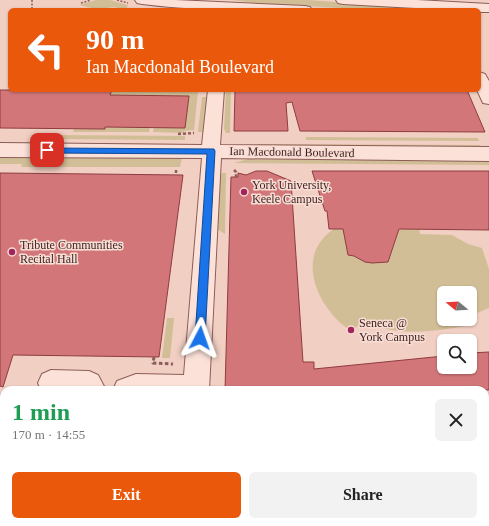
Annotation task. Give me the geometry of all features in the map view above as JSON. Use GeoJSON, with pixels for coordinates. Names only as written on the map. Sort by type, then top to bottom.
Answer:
{"type":"FeatureCollection","features":[{"type":"Feature","properties":{"kind":"street"},"geometry":{"type":"LineString","coordinates":[[142,0],[160,3],[263,8]]}},
{"type":"Feature","properties":{"kind":"street"},"geometry":{"type":"LineString","coordinates":[[343,0],[390,4],[489,8]]}},
{"type":"Feature","properties":{"kind":"street"},"geometry":{"type":"LineString","coordinates":[[481,81],[489,99]]}},
{"type":"Feature","properties":{"kind":"street"},"geometry":{"type":"LineString","coordinates":[[196,386],[216,92]]}},
{"type":"Feature","properties":{"kind":"street","name":"Ian Macdonald Boulevard"},"geometry":{"type":"LineString","coordinates":[[0,150],[489,154]]}},
{"type":"Feature","properties":{"kind":"street"},"geometry":{"type":"LineString","coordinates":[[51,383],[88,384],[90,386]]}},
{"type":"Feature","properties":{"kind":"path"},"geometry":{"type":"LineString","coordinates":[[81,3],[92,0]]}},
{"type":"Feature","properties":{"kind":"path"},"geometry":{"type":"LineString","coordinates":[[170,134],[194,134],[195,127]]}},
{"type":"Feature","properties":{"kind":"path"},"geometry":{"type":"LineString","coordinates":[[234,170],[236,172],[236,177]]}},
{"type":"Feature","properties":{"kind":"path"},"geometry":{"type":"LineString","coordinates":[[154,357],[153,363],[173,364]]}},
{"type":"Feature","properties":{"kind":"shaded area"},"geometry":{"type":"Polygon","coordinates":[[[96,0],[110,0],[128,5],[127,8],[92,8],[79,5],[96,0]]]}},
{"type":"Feature","properties":{"kind":"shaded area"},"geometry":{"type":"Polygon","coordinates":[[[232,0],[308,0],[414,8],[341,8],[255,3],[232,0]]]}},
{"type":"Feature","properties":{"kind":"shaded area"},"geometry":{"type":"Polygon","coordinates":[[[111,92],[198,92],[194,130],[184,131],[183,133],[153,132],[154,127],[110,95],[111,92]]]}},
{"type":"Feature","properties":{"kind":"shaded area"},"geometry":{"type":"Polygon","coordinates":[[[226,92],[231,92],[230,133],[226,133],[224,129],[226,92]]]}},
{"type":"Feature","properties":{"kind":"shaded area"},"geometry":{"type":"Polygon","coordinates":[[[202,97],[208,97],[205,129],[203,132],[198,132],[202,97]]]}},
{"type":"Feature","properties":{"kind":"shaded area"},"geometry":{"type":"Polygon","coordinates":[[[105,127],[150,127],[149,132],[73,132],[74,129],[105,129],[105,127]]]}},
{"type":"Feature","properties":{"kind":"shaded area"},"geometry":{"type":"Polygon","coordinates":[[[56,135],[185,136],[185,140],[55,139],[56,135]]]}},
{"type":"Feature","properties":{"kind":"shaded area"},"geometry":{"type":"Polygon","coordinates":[[[306,137],[478,138],[479,141],[306,140],[306,137]]]}},
{"type":"Feature","properties":{"kind":"shaded area"},"geometry":{"type":"Polygon","coordinates":[[[0,142],[186,144],[0,144],[0,142]]]}},
{"type":"Feature","properties":{"kind":"shaded area"},"geometry":{"type":"Polygon","coordinates":[[[258,144],[480,145],[481,147],[258,146],[258,144]]]}},
{"type":"Feature","properties":{"kind":"shaded area"},"geometry":{"type":"Polygon","coordinates":[[[0,157],[182,158],[180,167],[21,167],[22,164],[0,164],[0,157]]]}},
{"type":"Feature","properties":{"kind":"shaded area"},"geometry":{"type":"Polygon","coordinates":[[[251,158],[489,160],[489,165],[234,163],[251,158]]]}},
{"type":"Feature","properties":{"kind":"shaded area"},"geometry":{"type":"Polygon","coordinates":[[[222,173],[226,173],[225,234],[217,229],[220,177],[222,173]]]}},
{"type":"Feature","properties":{"kind":"shaded area"},"geometry":{"type":"Polygon","coordinates":[[[334,229],[343,229],[348,255],[354,256],[365,262],[388,262],[399,229],[419,229],[420,234],[452,235],[468,244],[482,248],[489,269],[489,308],[477,313],[477,286],[437,286],[437,326],[465,326],[414,332],[389,329],[365,321],[351,331],[329,310],[320,296],[315,282],[313,267],[315,253],[322,240],[334,229]]]}},
{"type":"Feature","properties":{"kind":"shaded area"},"geometry":{"type":"Polygon","coordinates":[[[167,318],[174,318],[170,358],[162,358],[167,318]]]}},
{"type":"Feature","properties":{"kind":"building"},"geometry":{"type":"Polygon","coordinates":[[[0,90],[8,90],[8,92],[111,92],[110,95],[189,96],[185,128],[0,128],[0,90]]]}},
{"type":"Feature","properties":{"kind":"building"},"geometry":{"type":"Polygon","coordinates":[[[235,92],[468,92],[485,132],[300,131],[292,102],[286,103],[288,131],[234,131],[235,92]]]}},
{"type":"Feature","properties":{"kind":"building"},"geometry":{"type":"Polygon","coordinates":[[[256,171],[267,171],[291,181],[303,362],[314,362],[314,369],[437,357],[437,374],[477,374],[477,353],[489,352],[489,386],[225,386],[231,177],[238,177],[238,173],[246,175],[256,171]]]}},
{"type":"Feature","properties":{"kind":"building"},"geometry":{"type":"Polygon","coordinates":[[[312,171],[489,171],[489,230],[399,229],[388,262],[365,262],[354,256],[348,255],[343,229],[329,229],[327,211],[325,211],[312,171]]]}},
{"type":"Feature","properties":{"kind":"building"},"geometry":{"type":"Polygon","coordinates":[[[0,173],[183,175],[159,357],[13,355],[3,386],[0,386],[0,173]]]}},
{"type":"Feature","properties":{"kind":"place","name":"York University, Keele Campus"},"geometry":{"type":"Point","coordinates":[244,192]}},
{"type":"Feature","properties":{"kind":"place","name":"Tribute Communities Recital Hall"},"geometry":{"type":"Point","coordinates":[12,252]}},
{"type":"Feature","properties":{"kind":"place","name":"Seneca @ York Campus"},"geometry":{"type":"Point","coordinates":[351,330]}},
{"type":"Feature","properties":{"kind":"route"},"geometry":{"type":"LineString","coordinates":[[47,150],[211,151],[212,164],[200,338]]}}]}
